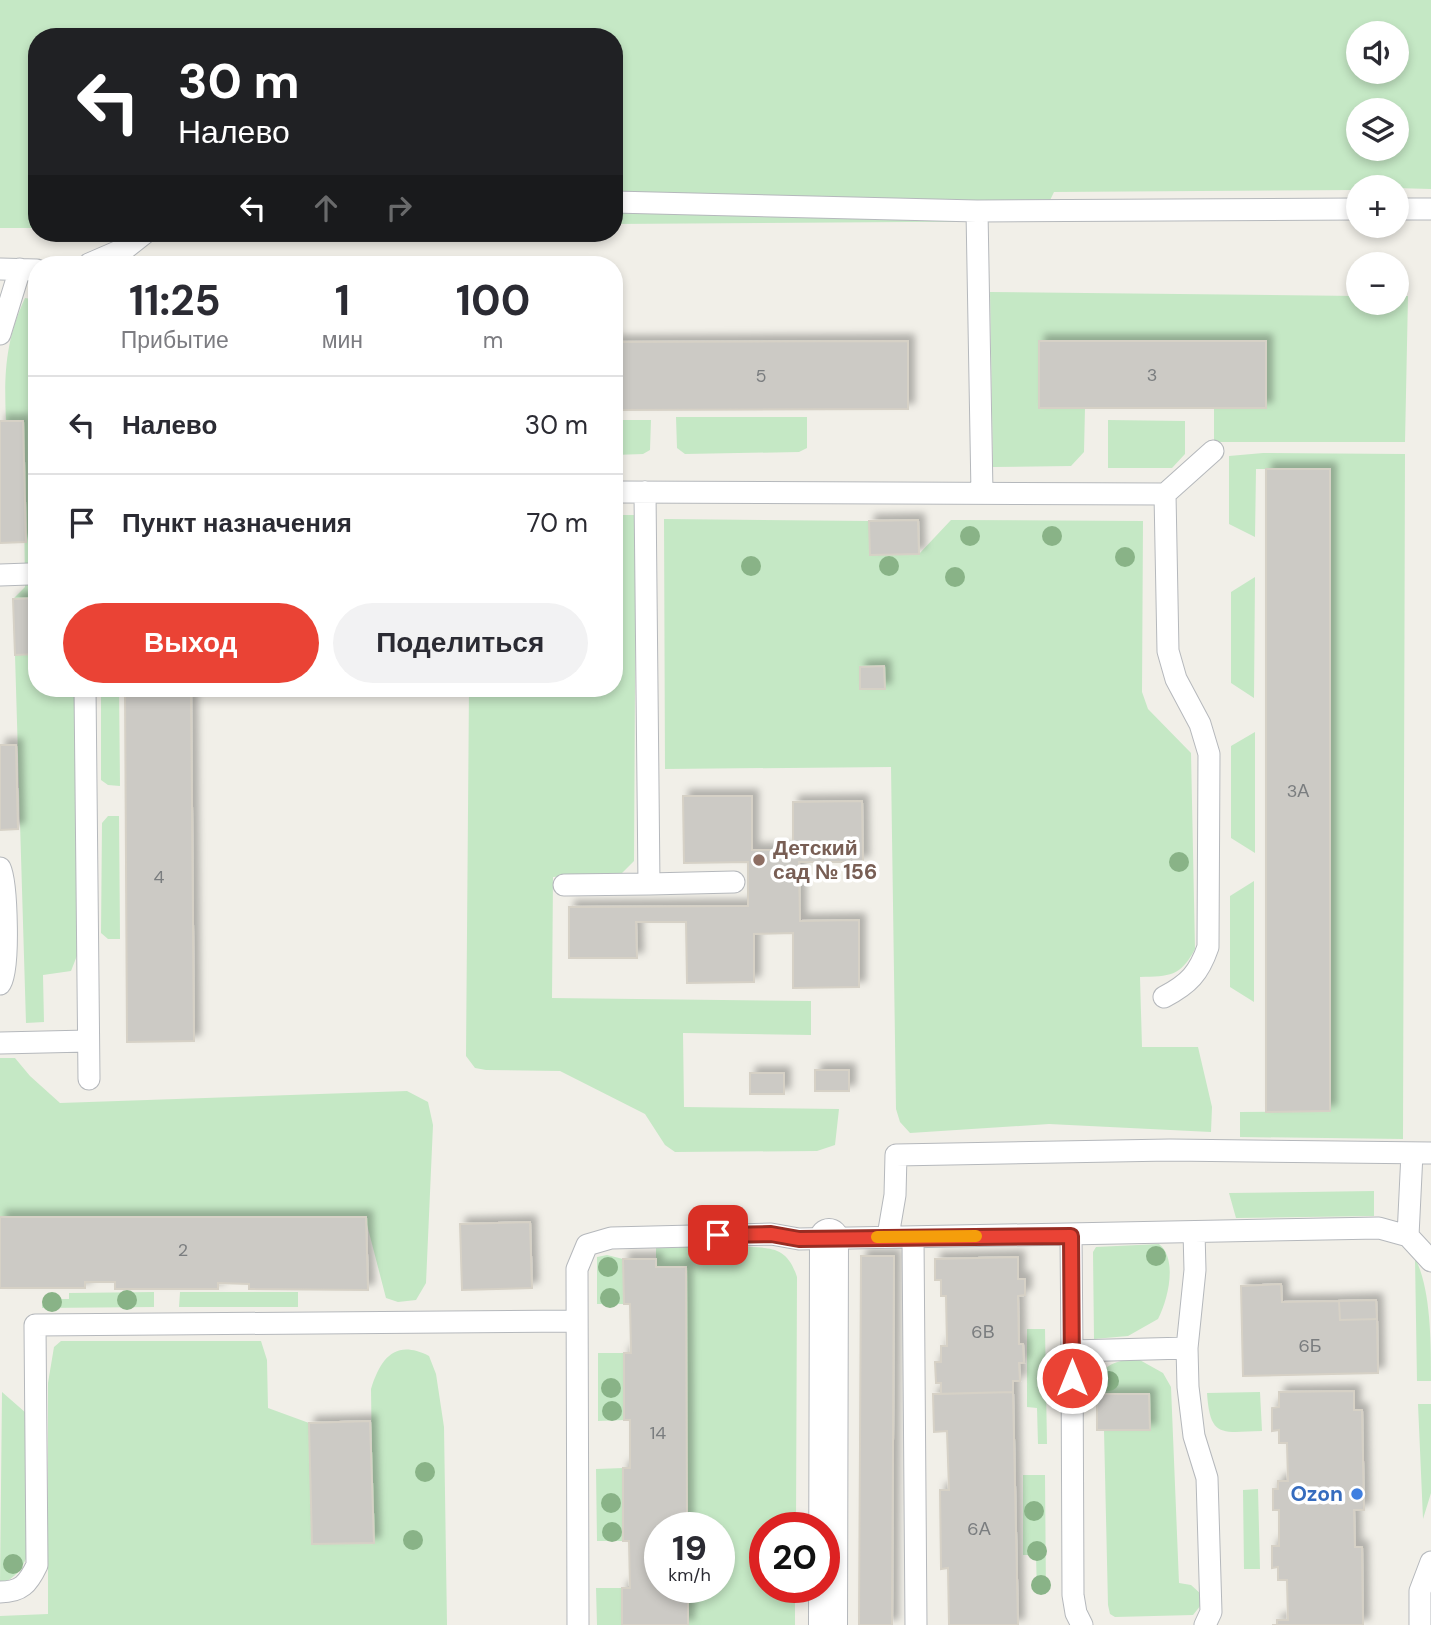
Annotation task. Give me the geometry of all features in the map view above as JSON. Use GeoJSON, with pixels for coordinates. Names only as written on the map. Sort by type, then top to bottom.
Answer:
{"type":"FeatureCollection","features":[{"type":"Feature","properties":{"kind":"street"},"geometry":{"type":"LineString","coordinates":[[828,1625],[829,1238]]}},
{"type":"Feature","properties":{"kind":"lane"},"geometry":{"type":"LineString","coordinates":[[623,202],[977,211],[1346,209]]}},
{"type":"Feature","properties":{"kind":"lane"},"geometry":{"type":"LineString","coordinates":[[1409,209],[1431,209]]}},
{"type":"Feature","properties":{"kind":"lane"},"geometry":{"type":"LineString","coordinates":[[977,211],[982,493]]}},
{"type":"Feature","properties":{"kind":"lane"},"geometry":{"type":"LineString","coordinates":[[107,256],[133,242]]}},
{"type":"Feature","properties":{"kind":"lane"},"geometry":{"type":"LineString","coordinates":[[0,334],[19,269]]}},
{"type":"Feature","properties":{"kind":"lane"},"geometry":{"type":"LineString","coordinates":[[623,492],[1165,494],[1213,452]]}},
{"type":"Feature","properties":{"kind":"lane"},"geometry":{"type":"LineString","coordinates":[[645,492],[649,884]]}},
{"type":"Feature","properties":{"kind":"lane"},"geometry":{"type":"LineString","coordinates":[[1164,996],[1185,986],[1200,970],[1208,947],[1209,823],[1209,754],[1200,724],[1175,678],[1168,651],[1165,494]]}},
{"type":"Feature","properties":{"kind":"lane"},"geometry":{"type":"LineString","coordinates":[[0,575],[28,574]]}},
{"type":"Feature","properties":{"kind":"lane"},"geometry":{"type":"LineString","coordinates":[[85,697],[89,1079]]}},
{"type":"Feature","properties":{"kind":"lane"},"geometry":{"type":"LineString","coordinates":[[0,868],[7,963],[4,980],[0,984]]}},
{"type":"Feature","properties":{"kind":"lane"},"geometry":{"type":"LineString","coordinates":[[564,885],[734,883]]}},
{"type":"Feature","properties":{"kind":"lane"},"geometry":{"type":"LineString","coordinates":[[0,1043],[88,1041]]}},
{"type":"Feature","properties":{"kind":"lane"},"geometry":{"type":"LineString","coordinates":[[888,1236],[895,1195],[897,1155],[1170,1150],[1422,1153],[1408,1236]]}},
{"type":"Feature","properties":{"kind":"lane"},"geometry":{"type":"LineString","coordinates":[[578,1625],[577,1269],[587,1245],[611,1238],[771,1234],[799,1239],[1071,1236],[1379,1228],[1408,1236],[1431,1261]]}},
{"type":"Feature","properties":{"kind":"lane"},"geometry":{"type":"LineString","coordinates":[[1194,1232],[1195,1269],[1187,1348],[1192,1426],[1207,1478],[1211,1612],[1205,1625]]}},
{"type":"Feature","properties":{"kind":"lane"},"geometry":{"type":"LineString","coordinates":[[1071,1236],[1073,1595],[1076,1613],[1082,1625]]}},
{"type":"Feature","properties":{"kind":"lane"},"geometry":{"type":"LineString","coordinates":[[913,1237],[916,1625]]}},
{"type":"Feature","properties":{"kind":"lane"},"geometry":{"type":"LineString","coordinates":[[0,1592],[15,1592],[29,1583],[37,1565],[35,1325],[577,1321]]}},
{"type":"Feature","properties":{"kind":"lane"},"geometry":{"type":"LineString","coordinates":[[1072,1351],[1187,1348]]}},
{"type":"Feature","properties":{"kind":"lane"},"geometry":{"type":"LineString","coordinates":[[1420,1625],[1420,1591],[1431,1562]]}},
{"type":"Feature","properties":{"kind":"green space"},"geometry":{"type":"Polygon","coordinates":[[[0,0],[1431,0],[1431,189],[1409,188],[1409,175],[1346,175],[1346,190],[1054,192],[1040,221],[623,224],[623,28],[28,28],[28,228],[0,228],[0,0]]]}},
{"type":"Feature","properties":{"kind":"green space"},"geometry":{"type":"Polygon","coordinates":[[[990,292],[1346,296],[1346,315],[1408,315],[1405,442],[1214,442],[1214,408],[1266,408],[1039,341],[1039,408],[1085,408],[1084,452],[1071,466],[993,467],[990,292]]]}},
{"type":"Feature","properties":{"kind":"green space"},"geometry":{"type":"Polygon","coordinates":[[[25,298],[28,298],[28,598],[13,599],[25,587],[23,421],[6,421],[5,388],[10,344],[25,298]]]}},
{"type":"Feature","properties":{"kind":"green space"},"geometry":{"type":"Polygon","coordinates":[[[676,417],[807,417],[807,448],[799,452],[685,454],[677,448],[676,417]]]}},
{"type":"Feature","properties":{"kind":"green space"},"geometry":{"type":"Polygon","coordinates":[[[623,420],[651,420],[650,450],[643,454],[623,455],[623,420]]]}},
{"type":"Feature","properties":{"kind":"green space"},"geometry":{"type":"Polygon","coordinates":[[[1108,420],[1185,421],[1185,454],[1172,468],[1108,468],[1108,420]]]}},
{"type":"Feature","properties":{"kind":"green space"},"geometry":{"type":"Polygon","coordinates":[[[1263,453],[1405,454],[1403,1139],[1240,1137],[1240,1112],[1330,1111],[1330,469],[1256,469],[1255,537],[1229,524],[1229,456],[1263,453]]]}},
{"type":"Feature","properties":{"kind":"green space"},"geometry":{"type":"Polygon","coordinates":[[[623,515],[636,515],[634,861],[622,873],[553,877],[552,998],[811,1001],[811,1035],[683,1033],[684,1107],[839,1109],[835,1145],[817,1151],[675,1152],[665,1145],[645,1114],[560,1071],[486,1070],[475,1068],[466,1056],[469,697],[623,697],[623,515]]]}},
{"type":"Feature","properties":{"kind":"green space"},"geometry":{"type":"Polygon","coordinates":[[[664,519],[869,521],[870,555],[919,554],[951,520],[1143,521],[1142,692],[1148,709],[1191,753],[1195,949],[1179,970],[1167,975],[1140,977],[1142,1047],[1198,1047],[1212,1107],[1211,1132],[1049,1124],[910,1133],[900,1122],[896,1109],[891,767],[665,769],[664,519]]]}},
{"type":"Feature","properties":{"kind":"green space"},"geometry":{"type":"Polygon","coordinates":[[[1255,577],[1254,698],[1231,683],[1231,592],[1255,577]]]}},
{"type":"Feature","properties":{"kind":"green space"},"geometry":{"type":"Polygon","coordinates":[[[28,654],[28,697],[74,697],[78,953],[71,971],[43,975],[44,1022],[26,1023],[15,655],[28,654]]]}},
{"type":"Feature","properties":{"kind":"green space"},"geometry":{"type":"Polygon","coordinates":[[[101,697],[119,697],[120,786],[108,785],[101,780],[101,697]]]}},
{"type":"Feature","properties":{"kind":"green space"},"geometry":{"type":"Polygon","coordinates":[[[1255,732],[1255,853],[1231,838],[1231,746],[1255,732]]]}},
{"type":"Feature","properties":{"kind":"green space"},"geometry":{"type":"Polygon","coordinates":[[[108,816],[119,816],[120,939],[108,939],[101,933],[102,823],[108,816]]]}},
{"type":"Feature","properties":{"kind":"green space"},"geometry":{"type":"Polygon","coordinates":[[[1254,881],[1254,1002],[1230,987],[1230,896],[1254,881]]]}},
{"type":"Feature","properties":{"kind":"green space"},"geometry":{"type":"Polygon","coordinates":[[[0,1058],[15,1058],[30,1076],[60,1103],[407,1091],[428,1102],[433,1125],[426,1283],[416,1300],[398,1302],[386,1298],[365,1217],[0,1217],[0,1058]]]}},
{"type":"Feature","properties":{"kind":"green space"},"geometry":{"type":"Polygon","coordinates":[[[1374,1191],[1374,1216],[1236,1218],[1229,1193],[1374,1191]]]}},
{"type":"Feature","properties":{"kind":"green space"},"geometry":{"type":"Polygon","coordinates":[[[1159,1244],[1165,1251],[1170,1269],[1168,1291],[1158,1319],[1128,1336],[1094,1339],[1093,1252],[1096,1247],[1159,1244]]]}},
{"type":"Feature","properties":{"kind":"green space"},"geometry":{"type":"Polygon","coordinates":[[[656,1247],[767,1248],[781,1253],[793,1266],[797,1277],[796,1512],[749,1512],[749,1603],[795,1603],[795,1625],[688,1625],[688,1603],[735,1603],[735,1512],[687,1512],[686,1267],[656,1267],[656,1247]]]}},
{"type":"Feature","properties":{"kind":"green space"},"geometry":{"type":"Polygon","coordinates":[[[607,1255],[623,1259],[624,1304],[597,1304],[597,1257],[607,1255]]]}},
{"type":"Feature","properties":{"kind":"green space"},"geometry":{"type":"Polygon","coordinates":[[[1415,1258],[1427,1300],[1431,1381],[1417,1381],[1415,1258]]]}},
{"type":"Feature","properties":{"kind":"green space"},"geometry":{"type":"Polygon","coordinates":[[[154,1292],[154,1307],[42,1308],[43,1299],[69,1299],[69,1293],[154,1292]]]}},
{"type":"Feature","properties":{"kind":"green space"},"geometry":{"type":"Polygon","coordinates":[[[180,1292],[298,1292],[298,1307],[179,1307],[180,1292]]]}},
{"type":"Feature","properties":{"kind":"green space"},"geometry":{"type":"Polygon","coordinates":[[[1027,1329],[1045,1329],[1047,1444],[1038,1444],[1037,1408],[1027,1407],[1027,1329]]]}},
{"type":"Feature","properties":{"kind":"green space"},"geometry":{"type":"Polygon","coordinates":[[[61,1341],[261,1341],[267,1360],[268,1408],[309,1423],[313,1544],[373,1542],[371,1389],[380,1368],[391,1354],[407,1350],[429,1356],[436,1374],[444,1427],[447,1625],[0,1625],[0,1616],[48,1614],[48,1383],[54,1347],[61,1341]]]}},
{"type":"Feature","properties":{"kind":"green space"},"geometry":{"type":"Polygon","coordinates":[[[598,1353],[624,1353],[624,1420],[598,1421],[598,1353]]]}},
{"type":"Feature","properties":{"kind":"green space"},"geometry":{"type":"Polygon","coordinates":[[[1138,1359],[1163,1373],[1171,1387],[1179,1583],[1191,1585],[1201,1594],[1201,1605],[1193,1615],[1115,1617],[1110,1614],[1108,1605],[1104,1430],[1149,1430],[1149,1394],[1097,1394],[1097,1384],[1108,1366],[1138,1359]]]}},
{"type":"Feature","properties":{"kind":"green space"},"geometry":{"type":"Polygon","coordinates":[[[2,1392],[26,1413],[28,1554],[18,1572],[0,1584],[2,1392]]]}},
{"type":"Feature","properties":{"kind":"green space"},"geometry":{"type":"Polygon","coordinates":[[[1260,1392],[1262,1431],[1228,1432],[1215,1426],[1207,1393],[1260,1392]]]}},
{"type":"Feature","properties":{"kind":"green space"},"geometry":{"type":"Polygon","coordinates":[[[1418,1404],[1431,1404],[1431,1493],[1423,1519],[1418,1404]]]}},
{"type":"Feature","properties":{"kind":"green space"},"geometry":{"type":"Polygon","coordinates":[[[623,1468],[623,1541],[597,1541],[596,1469],[623,1468]]]}},
{"type":"Feature","properties":{"kind":"green space"},"geometry":{"type":"Polygon","coordinates":[[[1023,1475],[1045,1475],[1046,1594],[1037,1594],[1036,1555],[1023,1555],[1023,1475]]]}},
{"type":"Feature","properties":{"kind":"green space"},"geometry":{"type":"Polygon","coordinates":[[[1258,1489],[1260,1569],[1244,1569],[1243,1490],[1258,1489]]]}},
{"type":"Feature","properties":{"kind":"green space"},"geometry":{"type":"Polygon","coordinates":[[[596,1588],[622,1588],[622,1625],[597,1625],[596,1588]]]}},
{"type":"Feature","properties":{"kind":"building"},"geometry":{"type":"Polygon","coordinates":[[[908,341],[908,409],[623,410],[623,342],[908,341]]]}},
{"type":"Feature","properties":{"kind":"building"},"geometry":{"type":"Polygon","coordinates":[[[1039,341],[1266,341],[1266,408],[1039,408],[1039,341]]]}},
{"type":"Feature","properties":{"kind":"building"},"geometry":{"type":"Polygon","coordinates":[[[0,421],[23,421],[26,542],[0,543],[0,421]]]}},
{"type":"Feature","properties":{"kind":"building"},"geometry":{"type":"Polygon","coordinates":[[[1266,469],[1330,469],[1330,1111],[1266,1112],[1266,469]]]}},
{"type":"Feature","properties":{"kind":"building"},"geometry":{"type":"Polygon","coordinates":[[[918,520],[919,554],[870,555],[869,521],[918,520]]]}},
{"type":"Feature","properties":{"kind":"building"},"geometry":{"type":"Polygon","coordinates":[[[28,598],[28,654],[15,655],[13,599],[28,598]]]}},
{"type":"Feature","properties":{"kind":"building"},"geometry":{"type":"Polygon","coordinates":[[[884,666],[885,689],[860,689],[860,667],[884,666]]]}},
{"type":"Feature","properties":{"kind":"building"},"geometry":{"type":"Polygon","coordinates":[[[125,697],[191,697],[194,1041],[127,1042],[125,697]]]}},
{"type":"Feature","properties":{"kind":"building"},"geometry":{"type":"Polygon","coordinates":[[[0,745],[16,745],[18,829],[0,830],[0,745]]]}},
{"type":"Feature","properties":{"kind":"building"},"geometry":{"type":"Polygon","coordinates":[[[683,796],[752,796],[752,850],[793,850],[793,802],[862,801],[863,862],[799,862],[800,921],[859,920],[859,987],[793,988],[793,933],[754,934],[754,982],[687,983],[686,922],[636,922],[637,958],[569,958],[569,907],[748,906],[748,862],[684,863],[683,796]]]}},
{"type":"Feature","properties":{"kind":"building"},"geometry":{"type":"Polygon","coordinates":[[[815,1070],[849,1070],[849,1091],[815,1091],[815,1070]]]}},
{"type":"Feature","properties":{"kind":"building"},"geometry":{"type":"Polygon","coordinates":[[[750,1073],[784,1073],[784,1094],[750,1094],[750,1073]]]}},
{"type":"Feature","properties":{"kind":"building"},"geometry":{"type":"Polygon","coordinates":[[[0,1217],[366,1217],[368,1290],[249,1289],[249,1284],[218,1283],[218,1289],[115,1289],[115,1282],[85,1282],[85,1288],[0,1288],[0,1217]]]}},
{"type":"Feature","properties":{"kind":"building"},"geometry":{"type":"Polygon","coordinates":[[[530,1222],[532,1288],[462,1290],[460,1224],[530,1222]]]}},
{"type":"Feature","properties":{"kind":"building"},"geometry":{"type":"Polygon","coordinates":[[[861,1256],[894,1256],[892,1625],[859,1625],[861,1256]]]}},
{"type":"Feature","properties":{"kind":"building"},"geometry":{"type":"Polygon","coordinates":[[[1018,1257],[1018,1279],[1025,1279],[1025,1295],[1018,1296],[1019,1344],[1023,1344],[1024,1363],[1019,1363],[1020,1381],[1013,1381],[1013,1392],[941,1394],[941,1383],[936,1383],[935,1362],[941,1362],[941,1346],[947,1346],[946,1296],[941,1296],[941,1280],[935,1280],[935,1259],[1018,1257]]]}},
{"type":"Feature","properties":{"kind":"building"},"geometry":{"type":"Polygon","coordinates":[[[623,1259],[656,1259],[656,1267],[686,1267],[687,1512],[644,1512],[644,1603],[688,1603],[688,1625],[622,1625],[622,1588],[630,1588],[629,1541],[623,1541],[623,1468],[630,1468],[630,1420],[624,1420],[624,1353],[631,1353],[630,1304],[624,1304],[623,1259]]]}},
{"type":"Feature","properties":{"kind":"building"},"geometry":{"type":"Polygon","coordinates":[[[1281,1284],[1282,1302],[1339,1301],[1340,1320],[1377,1319],[1378,1373],[1243,1376],[1241,1286],[1281,1284]]]}},
{"type":"Feature","properties":{"kind":"building"},"geometry":{"type":"Polygon","coordinates":[[[1376,1300],[1377,1319],[1340,1320],[1339,1301],[1376,1300]]]}},
{"type":"Feature","properties":{"kind":"building"},"geometry":{"type":"Polygon","coordinates":[[[1354,1391],[1354,1410],[1362,1410],[1364,1510],[1354,1510],[1355,1547],[1362,1547],[1363,1625],[1277,1625],[1277,1620],[1288,1620],[1287,1580],[1278,1580],[1278,1567],[1272,1568],[1272,1546],[1279,1546],[1279,1510],[1273,1510],[1273,1489],[1278,1489],[1278,1481],[1288,1481],[1287,1443],[1279,1443],[1279,1430],[1272,1431],[1272,1408],[1279,1407],[1279,1392],[1354,1391]]]}},
{"type":"Feature","properties":{"kind":"building"},"geometry":{"type":"Polygon","coordinates":[[[1013,1392],[1018,1625],[949,1625],[948,1568],[941,1569],[940,1490],[949,1490],[947,1431],[934,1432],[933,1394],[1013,1392]]]}},
{"type":"Feature","properties":{"kind":"building"},"geometry":{"type":"Polygon","coordinates":[[[1097,1394],[1149,1394],[1150,1430],[1097,1430],[1097,1394]]]}},
{"type":"Feature","properties":{"kind":"building"},"geometry":{"type":"Polygon","coordinates":[[[370,1421],[374,1543],[312,1544],[309,1423],[370,1421]]]}},
{"type":"Feature","properties":{"kind":"slow traffic"},"geometry":{"type":"LineString","coordinates":[[877,1237],[976,1236]]}},
{"type":"Feature","properties":{"kind":"place","name":"Детский сад № 156"},"geometry":{"type":"Point","coordinates":[759,860]}},
{"type":"Feature","properties":{"kind":"place","name":"Ozon"},"geometry":{"type":"Point","coordinates":[1357,1494]}},
{"type":"Feature","properties":{"kind":"route"},"geometry":{"type":"LineString","coordinates":[[718,1235],[771,1234],[799,1239],[1071,1236],[1072,1378]]}}]}
